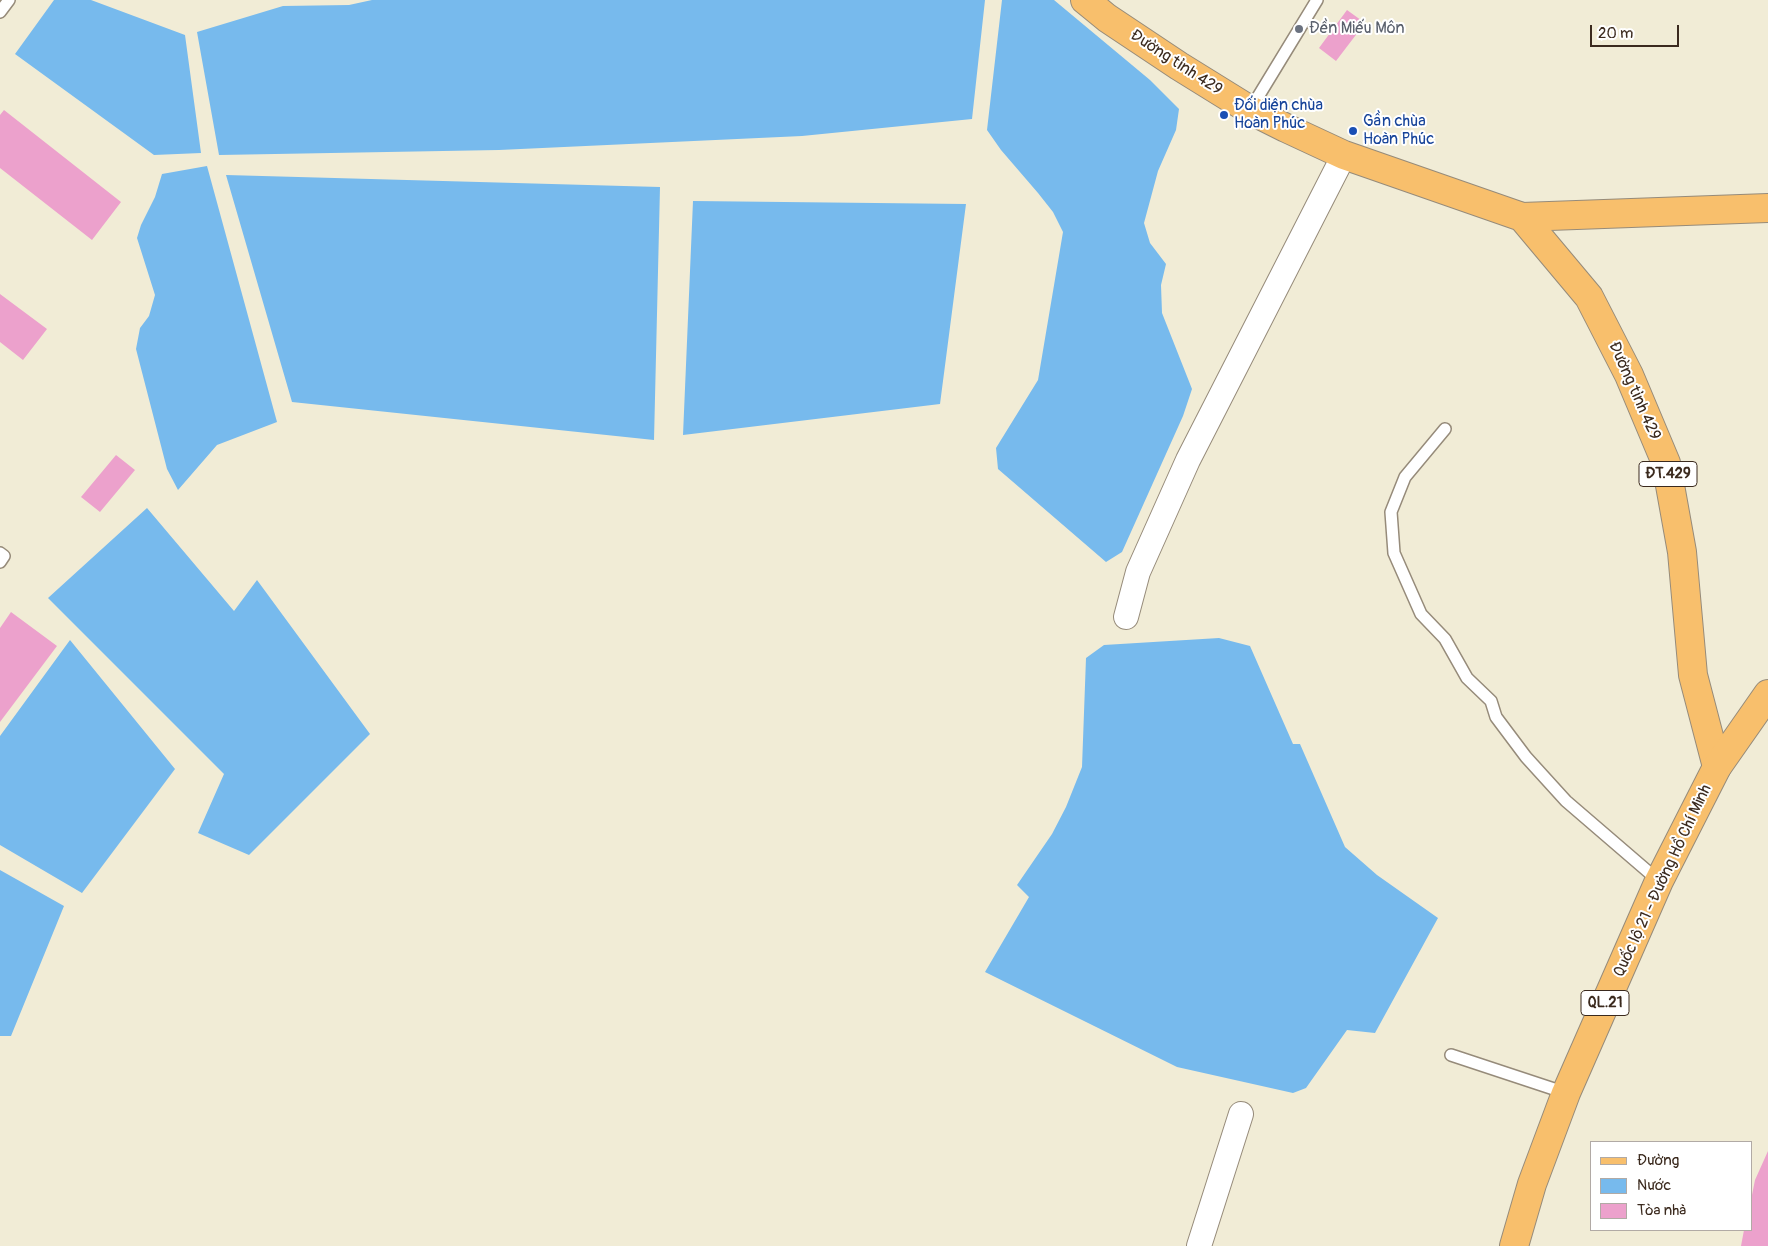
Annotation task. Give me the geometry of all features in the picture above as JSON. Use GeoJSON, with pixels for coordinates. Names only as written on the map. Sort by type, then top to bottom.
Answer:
{"type":"FeatureCollection","features":[{"type":"Feature","properties":{"kind":"main road","name":"Đường tỉnh 429"},"geometry":{"type":"LineString","coordinates":[[1085,0],[1107,18],[1250,110],[1344,155],[1522,217],[1768,208]]}},
{"type":"Feature","properties":{"kind":"main road","name":"Đường tỉnh 429"},"geometry":{"type":"LineString","coordinates":[[1522,217],[1589,297],[1629,375],[1666,463],[1682,552],[1693,675],[1717,767]]}},
{"type":"Feature","properties":{"kind":"main road","name":"Quốc lộ 21 - Đường Hồ Chí Minh"},"geometry":{"type":"LineString","coordinates":[[1514,1246],[1532,1184],[1566,1093],[1659,881],[1717,767],[1768,694]]}},
{"type":"Feature","properties":{"kind":"street"},"geometry":{"type":"LineString","coordinates":[[1126,617],[1138,572],[1188,460],[1344,155]]}},
{"type":"Feature","properties":{"kind":"street"},"geometry":{"type":"LineString","coordinates":[[1199,1246],[1240,1114]]}},
{"type":"Feature","properties":{"kind":"lane"},"geometry":{"type":"LineString","coordinates":[[0,12],[9,0]]}},
{"type":"Feature","properties":{"kind":"lane"},"geometry":{"type":"LineString","coordinates":[[1250,110],[1317,0]]}},
{"type":"Feature","properties":{"kind":"lane"},"geometry":{"type":"LineString","coordinates":[[1444,429],[1405,477],[1391,512],[1394,553],[1421,614],[1445,639],[1467,678],[1491,701],[1496,718],[1526,757],[1566,801],[1659,881]]}},
{"type":"Feature","properties":{"kind":"lane"},"geometry":{"type":"LineString","coordinates":[[0,553],[4,556],[0,562]]}},
{"type":"Feature","properties":{"kind":"lane"},"geometry":{"type":"LineString","coordinates":[[1451,1055],[1566,1093]]}},
{"type":"Feature","properties":{"kind":"water"},"geometry":{"type":"Polygon","coordinates":[[[54,0],[91,0],[185,35],[201,153],[154,155],[15,54],[54,0]]]}},
{"type":"Feature","properties":{"kind":"water"},"geometry":{"type":"Polygon","coordinates":[[[372,0],[985,0],[972,119],[802,136],[499,150],[219,155],[197,32],[283,6],[349,5],[372,0]]]}},
{"type":"Feature","properties":{"kind":"water"},"geometry":{"type":"Polygon","coordinates":[[[1002,0],[1054,0],[1150,80],[1179,109],[1176,130],[1158,171],[1144,223],[1150,243],[1166,264],[1161,285],[1162,313],[1192,389],[1183,416],[1122,552],[1106,562],[998,469],[996,448],[1038,380],[1063,232],[1053,212],[1001,150],[987,130],[1002,0]]]}},
{"type":"Feature","properties":{"kind":"water"},"geometry":{"type":"Polygon","coordinates":[[[207,166],[277,422],[217,445],[178,490],[167,469],[136,349],[140,328],[149,316],[155,295],[137,238],[141,225],[155,197],[162,174],[207,166]]]}},
{"type":"Feature","properties":{"kind":"water"},"geometry":{"type":"Polygon","coordinates":[[[226,175],[660,187],[654,440],[292,402],[226,175]]]}},
{"type":"Feature","properties":{"kind":"water"},"geometry":{"type":"Polygon","coordinates":[[[693,201],[966,204],[940,404],[683,435],[693,201]]]}},
{"type":"Feature","properties":{"kind":"water"},"geometry":{"type":"Polygon","coordinates":[[[147,508],[234,611],[257,580],[370,734],[249,855],[198,833],[224,774],[48,598],[147,508]]]}},
{"type":"Feature","properties":{"kind":"water"},"geometry":{"type":"Polygon","coordinates":[[[1219,638],[1250,646],[1293,744],[1300,744],[1345,847],[1377,875],[1438,918],[1375,1033],[1347,1030],[1306,1088],[1293,1093],[1177,1067],[985,972],[1029,897],[1017,885],[1052,834],[1066,807],[1082,767],[1086,658],[1104,645],[1219,638]]]}},
{"type":"Feature","properties":{"kind":"water"},"geometry":{"type":"Polygon","coordinates":[[[70,640],[175,769],[82,893],[0,845],[0,736],[70,640]]]}},
{"type":"Feature","properties":{"kind":"water"},"geometry":{"type":"Polygon","coordinates":[[[0,870],[64,906],[11,1036],[0,1036],[0,870]]]}},
{"type":"Feature","properties":{"kind":"building"},"geometry":{"type":"Polygon","coordinates":[[[1347,10],[1365,23],[1336,61],[1319,48],[1347,10]]]}},
{"type":"Feature","properties":{"kind":"building"},"geometry":{"type":"Polygon","coordinates":[[[4,110],[121,202],[92,240],[0,168],[0,115],[4,110]]]}},
{"type":"Feature","properties":{"kind":"building"},"geometry":{"type":"Polygon","coordinates":[[[0,294],[47,329],[23,360],[0,342],[0,294]]]}},
{"type":"Feature","properties":{"kind":"building"},"geometry":{"type":"Polygon","coordinates":[[[116,455],[135,470],[100,512],[81,497],[116,455]]]}},
{"type":"Feature","properties":{"kind":"building"},"geometry":{"type":"Polygon","coordinates":[[[11,612],[57,646],[0,722],[0,628],[11,612]]]}},
{"type":"Feature","properties":{"kind":"building"},"geometry":{"type":"Polygon","coordinates":[[[1768,1151],[1768,1246],[1741,1246],[1744,1231],[1753,1231],[1753,1190],[1755,1180],[1768,1151]]]}},
{"type":"Feature","properties":{"kind":"place","name":"Đền Miếu Môn"},"geometry":{"type":"Point","coordinates":[1299,29]}},
{"type":"Feature","properties":{"kind":"place","name":"Đối diện chùa Hoàn Phúc"},"geometry":{"type":"Point","coordinates":[1224,115]}},
{"type":"Feature","properties":{"kind":"place","name":"Gần chùa Hoàn Phúc"},"geometry":{"type":"Point","coordinates":[1353,131]}}]}
